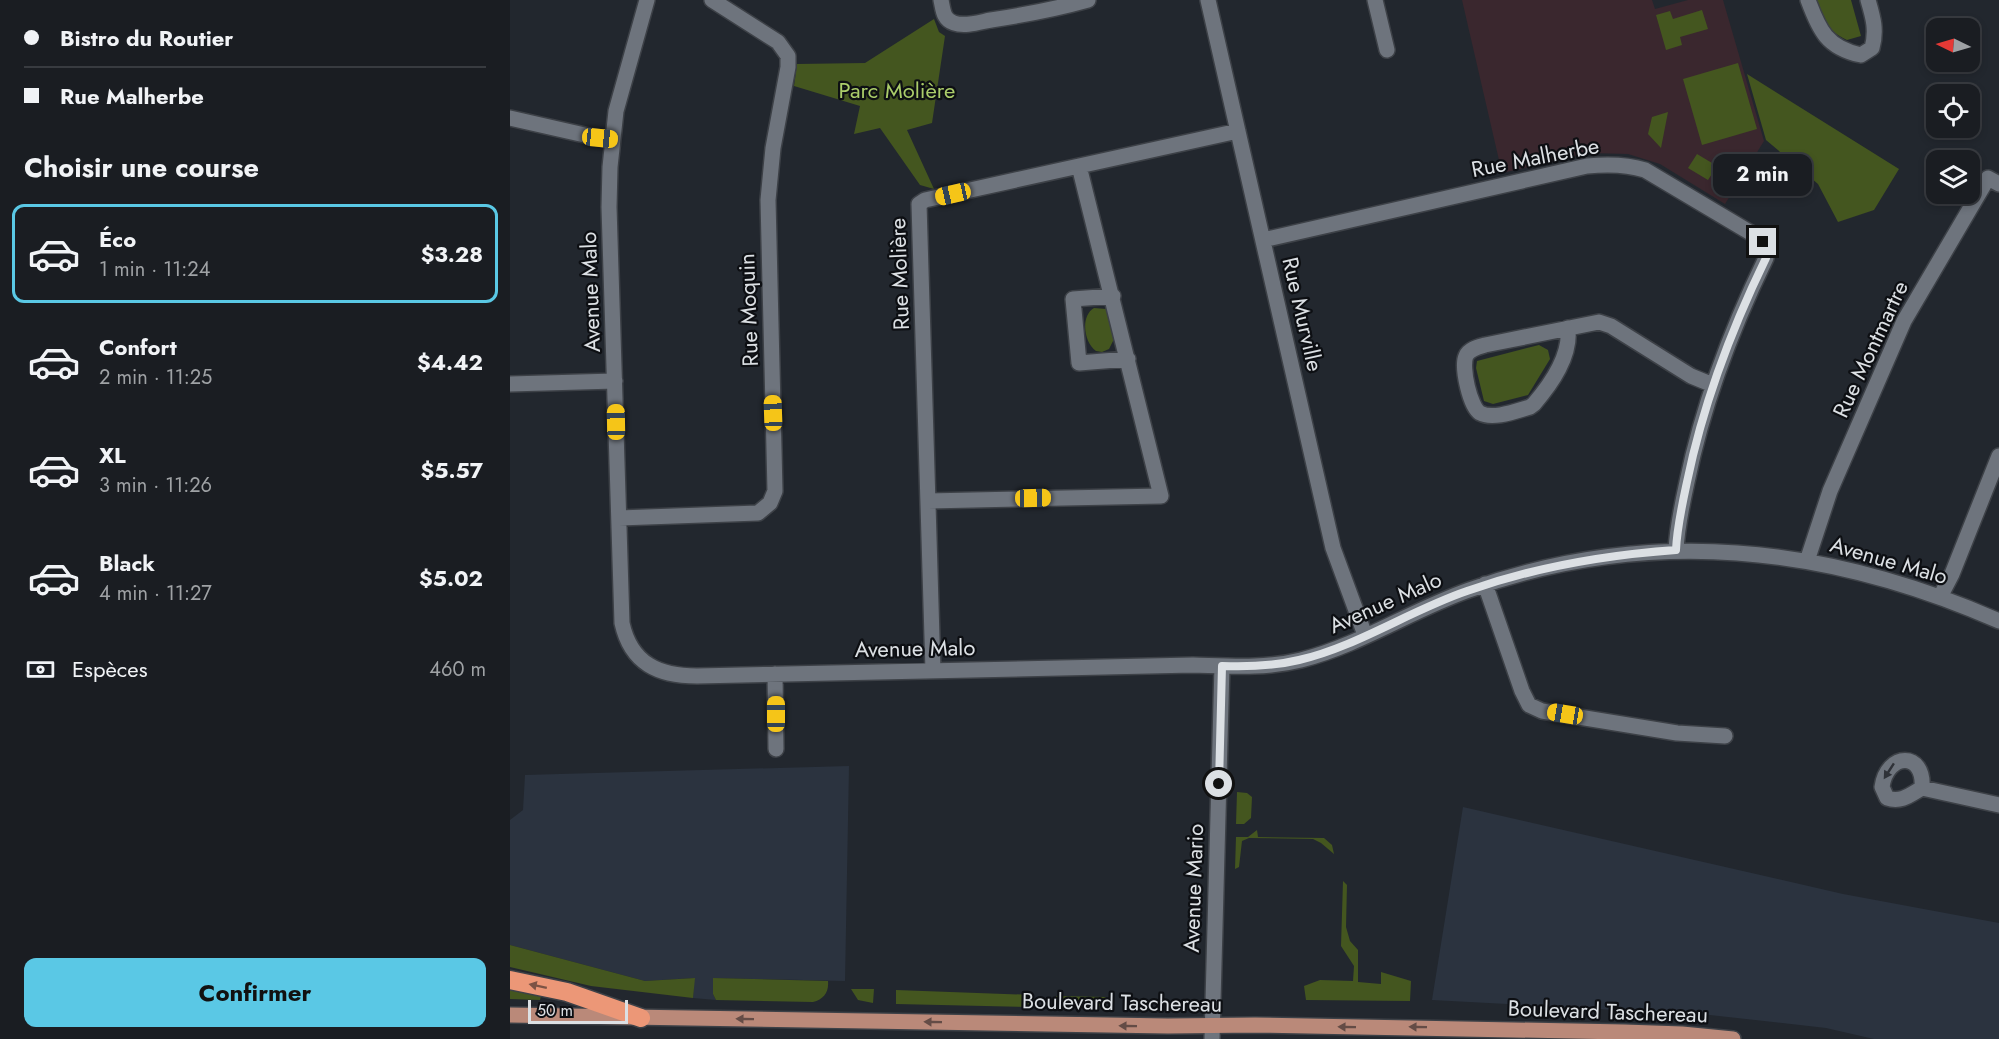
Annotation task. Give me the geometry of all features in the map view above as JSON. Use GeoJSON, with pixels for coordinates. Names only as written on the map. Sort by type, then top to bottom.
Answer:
{"type":"FeatureCollection","features":[{"type":"Feature","properties":{"kind":"highway"},"geometry":{"type":"LineString","coordinates":[[510,980],[567,992],[641,1018]]}},
{"type":"Feature","properties":{"kind":"main road","name":"Boulevard Taschereau"},"geometry":{"type":"LineString","coordinates":[[510,1015],[1212,1032],[1633,1032],[1733,1039]]}},
{"type":"Feature","properties":{"kind":"street","name":"Avenue Malo"},"geometry":{"type":"LineString","coordinates":[[647,0],[618,102],[612,140],[609,187],[622,623],[628,642],[640,658],[657,670],[674,675],[1181,665],[1252,667],[1299,660],[1329,651],[1437,602],[1485,584],[1547,567],[1584,560],[1676,550],[1807,561],[1873,575],[1940,597],[1999,621]]}},
{"type":"Feature","properties":{"kind":"street","name":"Rue Moquin"},"geometry":{"type":"LineString","coordinates":[[619,518],[758,513],[770,503],[775,491],[768,200],[773,148],[788,56],[778,42],[712,0]]}},
{"type":"Feature","properties":{"kind":"street"},"geometry":{"type":"LineString","coordinates":[[941,0],[943,15],[946,18],[953,23],[970,24],[1054,10],[1088,0]]}},
{"type":"Feature","properties":{"kind":"street","name":"Rue Murville"},"geometry":{"type":"LineString","coordinates":[[1208,0],[1333,548],[1365,635]]}},
{"type":"Feature","properties":{"kind":"street"},"geometry":{"type":"LineString","coordinates":[[1375,0],[1387,50]]}},
{"type":"Feature","properties":{"kind":"street"},"geometry":{"type":"LineString","coordinates":[[1808,0],[1820,31],[1850,53],[1861,55],[1872,48],[1874,38],[1875,26],[1868,0]]}},
{"type":"Feature","properties":{"kind":"street"},"geometry":{"type":"LineString","coordinates":[[510,118],[612,140]]}},
{"type":"Feature","properties":{"kind":"street","name":"Rue Molière"},"geometry":{"type":"LineString","coordinates":[[933,670],[920,204],[925,200],[1238,131]]}},
{"type":"Feature","properties":{"kind":"street","name":"Rue Malherbe"},"geometry":{"type":"LineString","coordinates":[[1263,240],[1587,166],[1617,165],[1645,170],[1747,230],[1763,242],[1766,246],[1766,258],[1731,334],[1713,385],[1690,467],[1676,550]]}},
{"type":"Feature","properties":{"kind":"street"},"geometry":{"type":"LineString","coordinates":[[928,501],[1161,496],[1079,166]]}},
{"type":"Feature","properties":{"kind":"street","name":"Rue Montmartre"},"geometry":{"type":"LineString","coordinates":[[1807,561],[1830,491],[1904,321],[1988,178],[1999,184]]}},
{"type":"Feature","properties":{"kind":"street"},"geometry":{"type":"LineString","coordinates":[[1113,296],[1073,299],[1079,363],[1128,359]]}},
{"type":"Feature","properties":{"kind":"street"},"geometry":{"type":"LineString","coordinates":[[1568,328],[1568,346],[1565,356],[1534,404],[1530,407],[1494,415],[1480,413],[1475,409],[1471,402],[1464,370],[1469,351],[1485,345],[1593,322],[1605,323],[1691,376],[1713,385]]}},
{"type":"Feature","properties":{"kind":"street"},"geometry":{"type":"LineString","coordinates":[[510,384],[615,381]]}},
{"type":"Feature","properties":{"kind":"street"},"geometry":{"type":"LineString","coordinates":[[1940,597],[1952,574],[1999,456]]}},
{"type":"Feature","properties":{"kind":"street"},"geometry":{"type":"LineString","coordinates":[[1485,584],[1529,705],[1542,711],[1677,733],[1725,736]]}},
{"type":"Feature","properties":{"kind":"street","name":"Avenue Mario"},"geometry":{"type":"LineString","coordinates":[[1212,1032],[1222,666]]}},
{"type":"Feature","properties":{"kind":"street"},"geometry":{"type":"LineString","coordinates":[[775,674],[776,749]]}},
{"type":"Feature","properties":{"kind":"street"},"geometry":{"type":"LineString","coordinates":[[1922,788],[1999,806]]}},
{"type":"Feature","properties":{"kind":"shaded area"},"geometry":{"type":"Polygon","coordinates":[[[1462,0],[1652,0],[1655,9],[1688,0],[1723,0],[1764,141],[1725,204],[1660,164],[1628,154],[1589,153],[1502,173],[1462,0]]]}},
{"type":"Feature","properties":{"kind":"shaded area"},"geometry":{"type":"Polygon","coordinates":[[[849,766],[845,981],[713,978],[713,994],[716,1000],[693,998],[694,978],[645,981],[510,945],[510,820],[523,810],[525,775],[849,766]]]}},
{"type":"Feature","properties":{"kind":"shaded area"},"geometry":{"type":"Polygon","coordinates":[[[1463,807],[1843,894],[1999,923],[1999,1039],[1874,1039],[1826,1028],[1710,1015],[1432,1000],[1463,807]]]}},
{"type":"Feature","properties":{"kind":"green space"},"geometry":{"type":"Polygon","coordinates":[[[1815,0],[1851,0],[1861,36],[1847,40],[1834,32],[1823,19],[1815,0]]]}},
{"type":"Feature","properties":{"kind":"green space"},"geometry":{"type":"Polygon","coordinates":[[[1702,10],[1708,29],[1680,37],[1682,45],[1666,50],[1656,15],[1670,11],[1673,19],[1702,10]]]}},
{"type":"Feature","properties":{"kind":"green space","name":"Parc Molière"},"geometry":{"type":"Polygon","coordinates":[[[934,19],[939,32],[945,36],[932,123],[907,130],[934,189],[920,185],[880,128],[854,134],[860,106],[794,86],[797,64],[865,63],[934,19]]]}},
{"type":"Feature","properties":{"kind":"green space"},"geometry":{"type":"Polygon","coordinates":[[[1738,63],[1757,129],[1702,145],[1683,79],[1738,63]]]}},
{"type":"Feature","properties":{"kind":"green space"},"geometry":{"type":"Polygon","coordinates":[[[1747,74],[1899,169],[1874,210],[1838,222],[1818,184],[1766,140],[1747,74]]]}},
{"type":"Feature","properties":{"kind":"green space"},"geometry":{"type":"Polygon","coordinates":[[[1668,112],[1661,148],[1648,134],[1652,117],[1668,112]]]}},
{"type":"Feature","properties":{"kind":"green space"},"geometry":{"type":"Polygon","coordinates":[[[1697,154],[1717,166],[1708,180],[1688,168],[1697,154]]]}},
{"type":"Feature","properties":{"kind":"green space"},"geometry":{"type":"Polygon","coordinates":[[[1723,165],[1736,173],[1728,187],[1715,179],[1723,165]]]}},
{"type":"Feature","properties":{"kind":"green space"},"geometry":{"type":"Polygon","coordinates":[[[1094,308],[1106,309],[1109,313],[1114,339],[1109,349],[1102,352],[1092,347],[1086,336],[1085,323],[1094,308]]]}},
{"type":"Feature","properties":{"kind":"green space"},"geometry":{"type":"Polygon","coordinates":[[[1539,345],[1548,350],[1550,359],[1528,395],[1493,404],[1484,401],[1476,368],[1477,361],[1539,345]]]}},
{"type":"Feature","properties":{"kind":"green space"},"geometry":{"type":"Polygon","coordinates":[[[1237,792],[1247,793],[1252,797],[1251,818],[1244,824],[1236,824],[1237,792]]]}},
{"type":"Feature","properties":{"kind":"green space"},"geometry":{"type":"Polygon","coordinates":[[[1257,830],[1258,837],[1324,838],[1332,845],[1334,854],[1313,839],[1249,838],[1242,841],[1239,867],[1235,869],[1236,837],[1248,837],[1257,830]]]}},
{"type":"Feature","properties":{"kind":"green space"},"geometry":{"type":"Polygon","coordinates":[[[1343,881],[1347,885],[1346,927],[1350,941],[1358,950],[1358,982],[1381,984],[1381,972],[1411,981],[1410,1001],[1306,1000],[1304,986],[1320,980],[1353,981],[1354,966],[1341,946],[1343,881]]]}},
{"type":"Feature","properties":{"kind":"green space"},"geometry":{"type":"Polygon","coordinates":[[[510,945],[645,981],[695,978],[693,998],[591,986],[510,967],[510,945]]]}},
{"type":"Feature","properties":{"kind":"green space"},"geometry":{"type":"Polygon","coordinates":[[[713,978],[828,981],[828,985],[823,997],[813,1002],[716,1000],[713,994],[713,978]]]}},
{"type":"Feature","properties":{"kind":"green space"},"geometry":{"type":"Polygon","coordinates":[[[510,987],[541,996],[540,1000],[510,999],[510,987]]]}},
{"type":"Feature","properties":{"kind":"green space"},"geometry":{"type":"Polygon","coordinates":[[[851,989],[874,989],[873,1003],[858,1000],[851,989]]]}},
{"type":"Feature","properties":{"kind":"green space"},"geometry":{"type":"Polygon","coordinates":[[[896,990],[1034,995],[1033,1007],[896,1004],[896,990]]]}},
{"type":"Feature","properties":{"kind":"green space"},"geometry":{"type":"Polygon","coordinates":[[[1056,996],[1106,997],[1098,1008],[1056,1007],[1056,996]]]}},
{"type":"Feature","properties":{"kind":"route"},"geometry":{"type":"LineString","coordinates":[[1219,784],[1222,666],[1252,667],[1314,656],[1468,590],[1547,567],[1603,557],[1676,550],[1684,494],[1704,412],[1731,334],[1766,258],[1766,246],[1763,242]]}}]}
